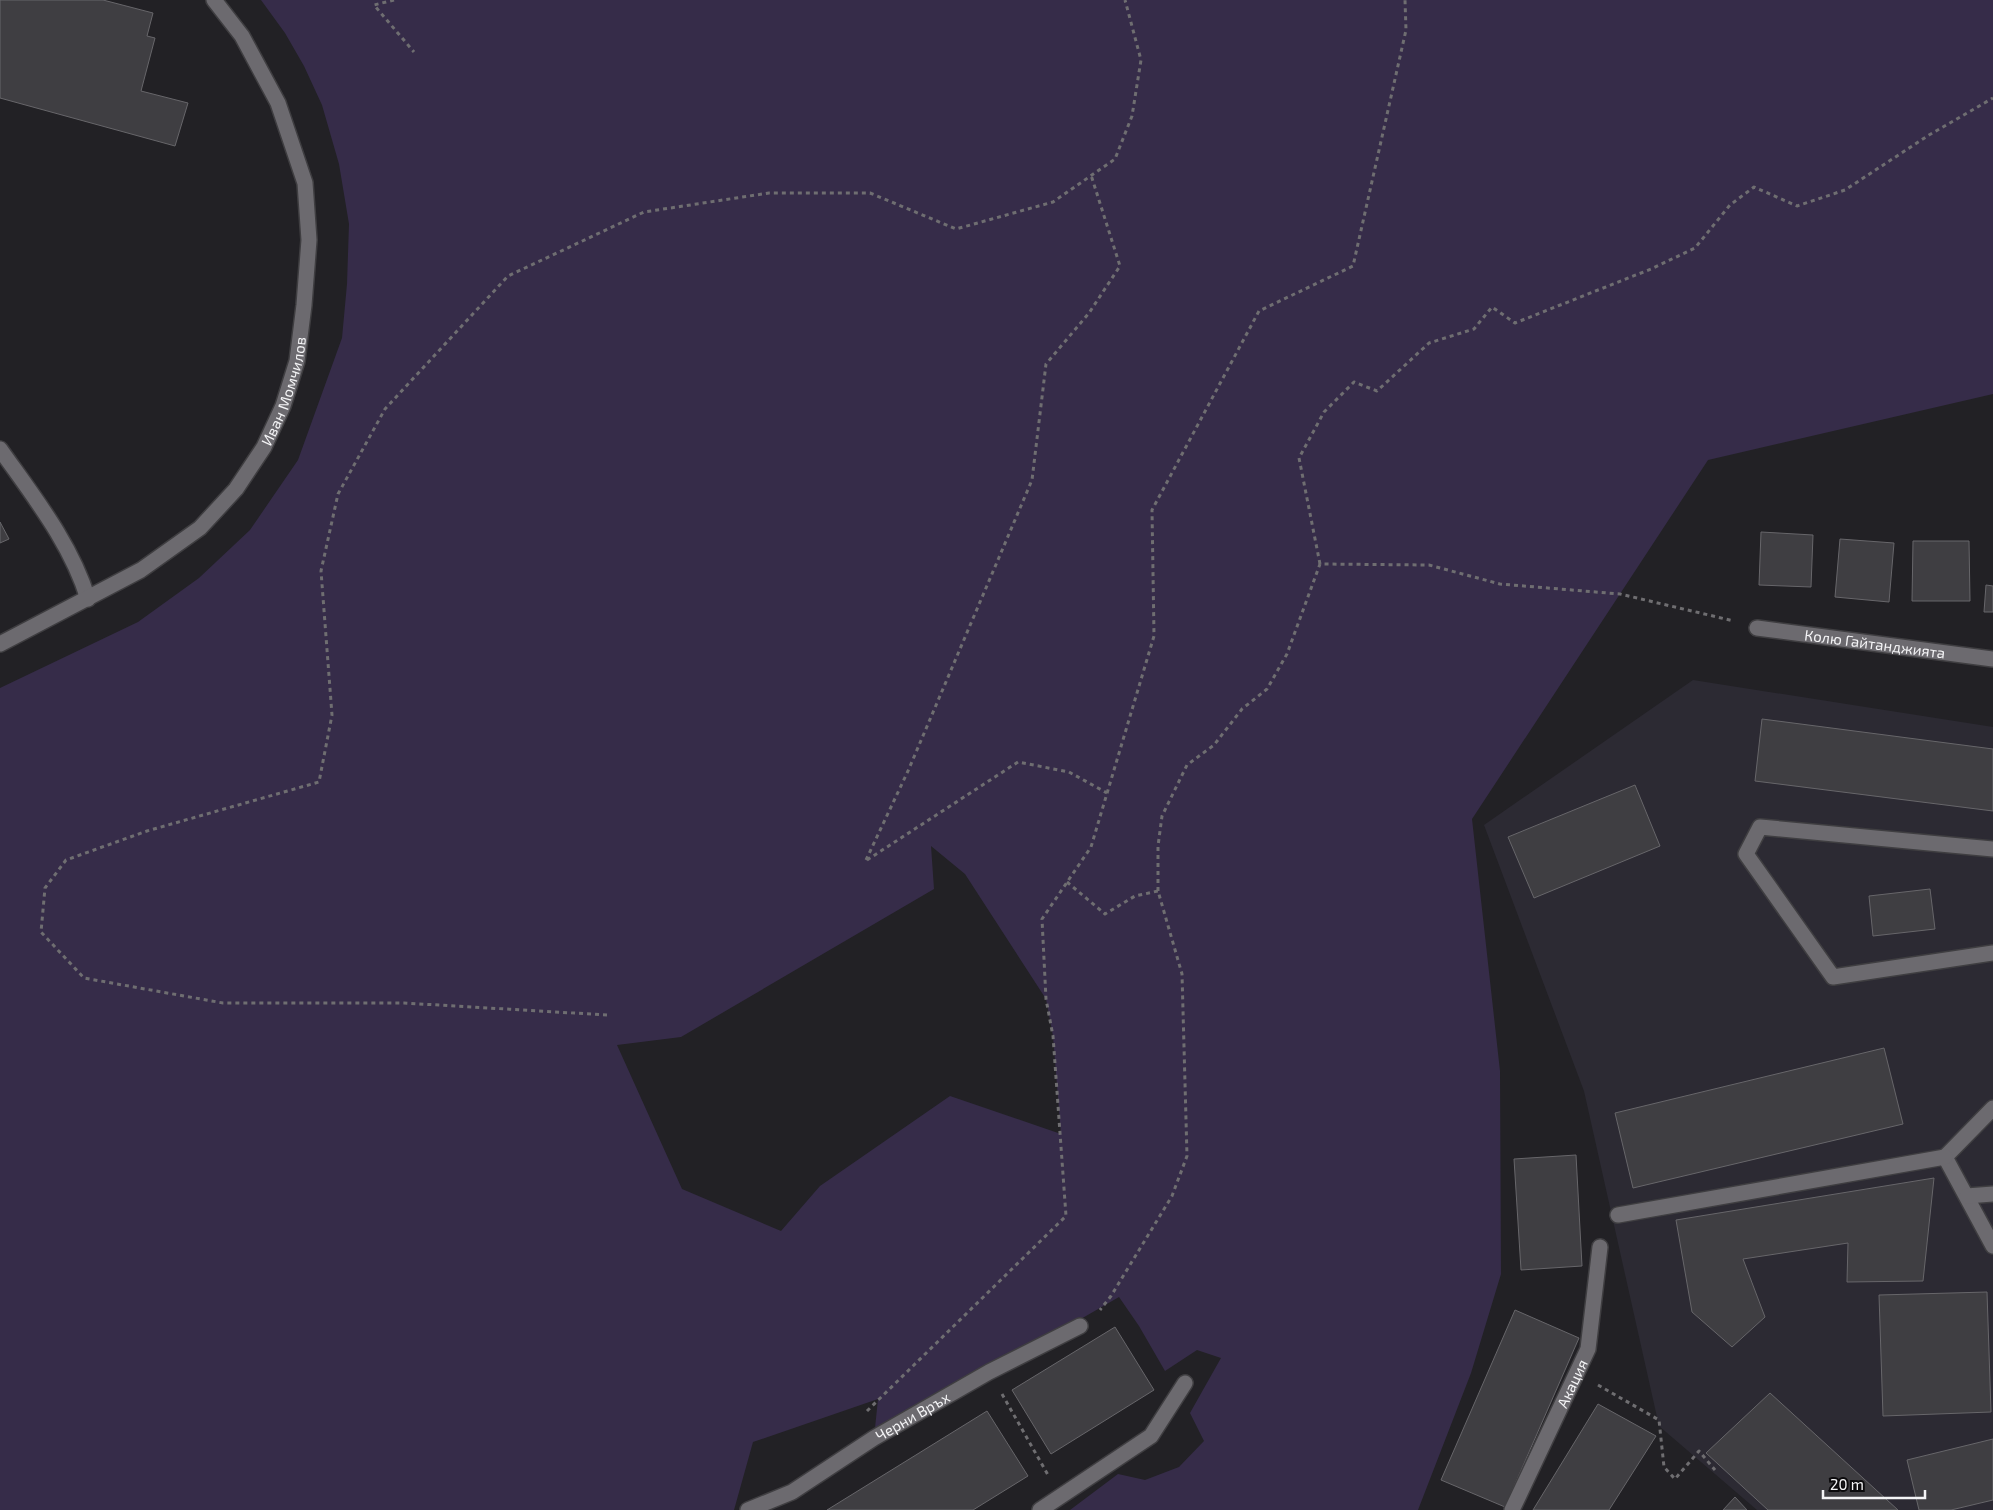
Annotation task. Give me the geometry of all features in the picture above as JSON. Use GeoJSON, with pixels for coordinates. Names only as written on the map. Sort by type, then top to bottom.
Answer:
{"type":"FeatureCollection","features":[{"type":"Feature","properties":{"kind":"street","name":"Иван Момчилов"},"geometry":{"type":"LineString","coordinates":[[0,644],[141,570],[200,528],[236,489],[264,447],[283,406],[297,361],[304,304],[309,240],[305,183],[278,103],[242,36],[214,0]]}},
{"type":"Feature","properties":{"kind":"street"},"geometry":{"type":"LineString","coordinates":[[0,449],[50,522],[68,552],[88,599]]}},
{"type":"Feature","properties":{"kind":"street","name":"Колю Гайтанджията"},"geometry":{"type":"LineString","coordinates":[[1757,628],[1993,659]]}},
{"type":"Feature","properties":{"kind":"street"},"geometry":{"type":"LineString","coordinates":[[1993,849],[1760,827],[1746,854],[1833,977],[1993,953]]}},
{"type":"Feature","properties":{"kind":"street"},"geometry":{"type":"LineString","coordinates":[[1618,1215],[1945,1157],[1993,1108]]}},
{"type":"Feature","properties":{"kind":"street"},"geometry":{"type":"LineString","coordinates":[[1945,1157],[1993,1246]]}},
{"type":"Feature","properties":{"kind":"street"},"geometry":{"type":"LineString","coordinates":[[1967,1196],[1993,1194]]}},
{"type":"Feature","properties":{"kind":"street","name":"Акация"},"geometry":{"type":"LineString","coordinates":[[1512,1510],[1588,1349],[1600,1247]]}},
{"type":"Feature","properties":{"kind":"street","name":"Черни Връх"},"geometry":{"type":"LineString","coordinates":[[748,1510],[792,1492],[874,1438],[989,1372],[1080,1326]]}},
{"type":"Feature","properties":{"kind":"street"},"geometry":{"type":"LineString","coordinates":[[1040,1510],[1151,1436],[1185,1383]]}},
{"type":"Feature","properties":{"kind":"path"},"geometry":{"type":"LineString","coordinates":[[394,0],[374,5],[414,52]]}},
{"type":"Feature","properties":{"kind":"path"},"geometry":{"type":"LineString","coordinates":[[607,1016],[404,1003],[224,1002],[84,978],[40,932],[45,888],[66,860],[147,831],[320,782],[332,715],[320,571],[338,494],[385,409],[508,276],[644,212],[769,193],[870,193],[956,229],[1053,202],[1115,158],[1132,116],[1141,60],[1125,0]]}},
{"type":"Feature","properties":{"kind":"path"},"geometry":{"type":"LineString","coordinates":[[865,1413],[1066,1216],[1053,1036],[1046,999],[1042,918],[1091,847],[1101,808],[1154,636],[1152,510],[1259,311],[1353,266],[1406,30],[1405,0]]}},
{"type":"Feature","properties":{"kind":"path"},"geometry":{"type":"LineString","coordinates":[[1080,1326],[1094,1317],[1111,1296],[1172,1196],[1187,1156],[1182,974],[1158,891],[1158,846],[1162,816],[1187,765],[1214,745],[1242,709],[1267,689],[1287,654],[1320,564],[1299,458],[1324,412],[1354,382],[1377,391],[1429,343],[1474,329],[1492,307],[1515,323],[1651,269],[1695,248],[1730,205],[1754,187],[1797,206],[1845,190],[1929,135],[1993,98]]}},
{"type":"Feature","properties":{"kind":"path"},"geometry":{"type":"LineString","coordinates":[[1091,175],[1120,266],[1089,312],[1046,364],[1032,480],[908,771],[866,860],[1018,762],[1068,772],[1107,793]]}},
{"type":"Feature","properties":{"kind":"path"},"geometry":{"type":"LineString","coordinates":[[1320,564],[1428,565],[1500,584],[1620,594],[1731,620],[1757,628]]}},
{"type":"Feature","properties":{"kind":"path"},"geometry":{"type":"LineString","coordinates":[[1067,882],[1105,914],[1135,896],[1158,891]]}},
{"type":"Feature","properties":{"kind":"path"},"geometry":{"type":"LineString","coordinates":[[989,1372],[1060,1496]]}},
{"type":"Feature","properties":{"kind":"path"},"geometry":{"type":"LineString","coordinates":[[1577,1373],[1659,1420],[1664,1467],[1675,1479],[1699,1451],[1714,1470]]}},
{"type":"Feature","properties":{"kind":"shaded area"},"geometry":{"type":"Polygon","coordinates":[[[261,0],[1993,0],[1993,394],[1708,460],[1472,819],[1500,1071],[1501,1274],[1471,1373],[1418,1510],[1070,1510],[1118,1474],[1145,1480],[1179,1467],[1204,1441],[1190,1413],[1221,1358],[1197,1350],[1165,1371],[1139,1326],[1119,1297],[874,1438],[878,1399],[753,1442],[734,1510],[0,1510],[0,688],[138,622],[199,578],[250,530],[298,460],[342,338],[347,284],[349,224],[339,164],[322,105],[304,66],[285,33],[261,0]],[[931,846],[934,889],[681,1037],[617,1045],[682,1189],[781,1231],[820,1186],[950,1096],[1061,1134],[1053,1036],[1046,999],[965,874],[931,846]]]}},
{"type":"Feature","properties":{"kind":"shaded area"},"geometry":{"type":"Polygon","coordinates":[[[1693,680],[1993,727],[1993,1510],[1757,1510],[1659,1426],[1584,1091],[1484,825],[1693,680]]]}},
{"type":"Feature","properties":{"kind":"building"},"geometry":{"type":"Polygon","coordinates":[[[0,0],[103,0],[153,13],[147,36],[155,38],[141,91],[188,103],[175,146],[0,98],[0,0]]]}},
{"type":"Feature","properties":{"kind":"building"},"geometry":{"type":"Polygon","coordinates":[[[0,522],[9,539],[0,543],[0,522]]]}},
{"type":"Feature","properties":{"kind":"building"},"geometry":{"type":"Polygon","coordinates":[[[1761,532],[1813,535],[1811,587],[1759,585],[1761,532]]]}},
{"type":"Feature","properties":{"kind":"building"},"geometry":{"type":"Polygon","coordinates":[[[1840,539],[1894,543],[1889,602],[1835,597],[1840,539]]]}},
{"type":"Feature","properties":{"kind":"building"},"geometry":{"type":"Polygon","coordinates":[[[1913,541],[1969,541],[1970,601],[1912,601],[1913,541]]]}},
{"type":"Feature","properties":{"kind":"building"},"geometry":{"type":"Polygon","coordinates":[[[1986,585],[1993,586],[1993,612],[1984,612],[1986,585]]]}},
{"type":"Feature","properties":{"kind":"building"},"geometry":{"type":"Polygon","coordinates":[[[1762,719],[1993,749],[1993,811],[1755,781],[1762,719]]]}},
{"type":"Feature","properties":{"kind":"building"},"geometry":{"type":"Polygon","coordinates":[[[1635,785],[1660,846],[1534,898],[1508,837],[1635,785]]]}},
{"type":"Feature","properties":{"kind":"building"},"geometry":{"type":"Polygon","coordinates":[[[1930,889],[1935,929],[1873,936],[1869,896],[1930,889]]]}},
{"type":"Feature","properties":{"kind":"building"},"geometry":{"type":"Polygon","coordinates":[[[1884,1048],[1903,1124],[1633,1188],[1615,1113],[1884,1048]]]}},
{"type":"Feature","properties":{"kind":"building"},"geometry":{"type":"Polygon","coordinates":[[[1576,1155],[1582,1266],[1521,1270],[1514,1159],[1576,1155]]]}},
{"type":"Feature","properties":{"kind":"building"},"geometry":{"type":"Polygon","coordinates":[[[1934,1178],[1923,1281],[1847,1282],[1848,1243],[1743,1259],[1765,1317],[1732,1347],[1692,1312],[1676,1220],[1934,1178]]]}},
{"type":"Feature","properties":{"kind":"building"},"geometry":{"type":"Polygon","coordinates":[[[1987,1292],[1991,1412],[1883,1416],[1879,1295],[1987,1292]]]}},
{"type":"Feature","properties":{"kind":"building"},"geometry":{"type":"Polygon","coordinates":[[[1515,1310],[1579,1338],[1505,1507],[1441,1480],[1515,1310]]]}},
{"type":"Feature","properties":{"kind":"building"},"geometry":{"type":"Polygon","coordinates":[[[1115,1327],[1154,1390],[1051,1454],[1012,1390],[1115,1327]]]}},
{"type":"Feature","properties":{"kind":"building"},"geometry":{"type":"Polygon","coordinates":[[[1770,1393],[1898,1510],[1768,1510],[1706,1453],[1770,1393]]]}},
{"type":"Feature","properties":{"kind":"building"},"geometry":{"type":"Polygon","coordinates":[[[1598,1404],[1656,1436],[1609,1510],[1533,1510],[1598,1404]]]}},
{"type":"Feature","properties":{"kind":"building"},"geometry":{"type":"Polygon","coordinates":[[[987,1411],[1028,1476],[973,1510],[827,1510],[987,1411]]]}},
{"type":"Feature","properties":{"kind":"building"},"geometry":{"type":"Polygon","coordinates":[[[1993,1439],[1993,1500],[1951,1510],[1919,1510],[1907,1460],[1993,1439]]]}},
{"type":"Feature","properties":{"kind":"building"},"geometry":{"type":"Polygon","coordinates":[[[1735,1497],[1747,1510],[1723,1510],[1735,1497]]]}}]}
